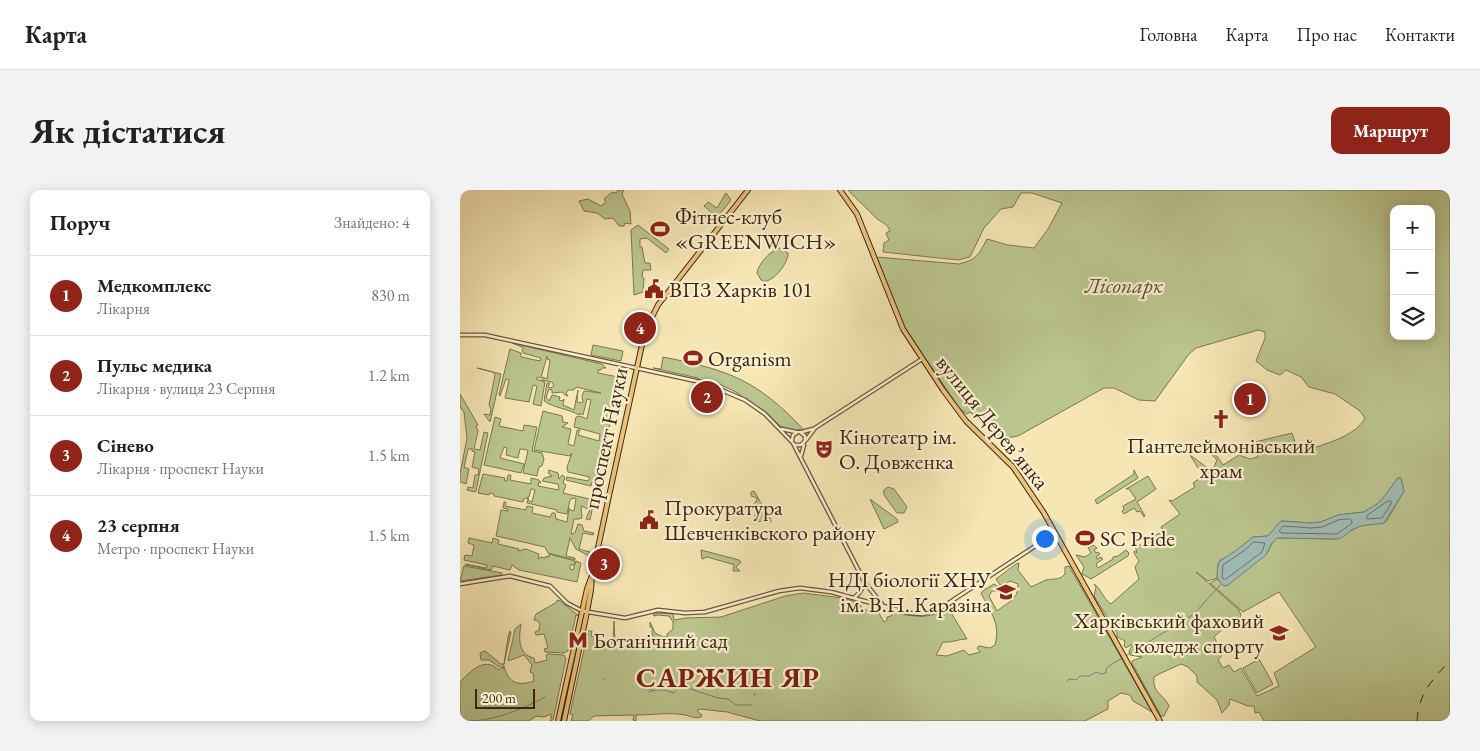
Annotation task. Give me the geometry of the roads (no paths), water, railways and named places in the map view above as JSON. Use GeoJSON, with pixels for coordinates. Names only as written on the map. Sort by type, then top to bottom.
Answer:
{"type":"FeatureCollection","features":[{"type":"Feature","properties":{"kind":"main road","name":"проспект Науки"},"geometry":{"type":"LineString","coordinates":[[564,721],[587,612],[592,576],[645,332],[656,308],[748,190]]}},
{"type":"Feature","properties":{"kind":"main road","name":"вулиця Дерев’янка"},"geometry":{"type":"LineString","coordinates":[[840,190],[857,214],[903,329],[966,421],[1012,467],[1056,533],[1160,721]]}},
{"type":"Feature","properties":{"kind":"main road","name":"проспект Науки"},"geometry":{"type":"LineString","coordinates":[[558,721],[587,588],[592,576]]}},
{"type":"Feature","properties":{"kind":"street"},"geometry":{"type":"LineString","coordinates":[[460,334],[486,336],[705,383],[728,391],[755,406],[798,446],[805,441],[814,428]]}},
{"type":"Feature","properties":{"kind":"street"},"geometry":{"type":"LineString","coordinates":[[884,605],[865,583],[793,442],[793,435],[814,428],[922,359]]}},
{"type":"Feature","properties":{"kind":"street"},"geometry":{"type":"LineString","coordinates":[[780,428],[799,432],[805,436],[801,458]]}},
{"type":"Feature","properties":{"kind":"street"},"geometry":{"type":"LineString","coordinates":[[460,584],[510,576],[544,584],[556,591],[568,603],[582,611],[625,618],[658,610],[698,613],[784,590],[800,588],[822,590],[909,613],[922,614],[942,608],[1056,533]]}},
{"type":"Feature","properties":{"kind":"street"},"geometry":{"type":"LineString","coordinates":[[854,597],[859,594],[865,583]]}},
{"type":"Feature","properties":{"kind":"water"},"geometry":{"type":"Polygon","coordinates":[[[1398,478],[1401,478],[1404,491],[1384,523],[1359,527],[1351,530],[1339,539],[1277,538],[1266,555],[1228,585],[1224,586],[1219,581],[1217,572],[1219,562],[1253,537],[1268,536],[1281,521],[1321,522],[1338,515],[1364,512],[1384,497],[1398,478]]]}},
{"type":"Feature","properties":{"kind":"waterway"},"geometry":{"type":"LineString","coordinates":[[1067,681],[1069,679],[1076,680],[1080,676],[1089,676],[1096,672],[1106,673],[1106,669],[1109,666],[1194,614],[1221,584]]}},
{"type":"Feature","properties":{"kind":"waterway"},"geometry":{"type":"LineString","coordinates":[[642,688],[652,690]]}},
{"type":"Feature","properties":{"kind":"waterway"},"geometry":{"type":"LineString","coordinates":[[687,688],[718,698],[728,699],[736,705],[752,705]]}},
{"type":"Feature","properties":{"kind":"waterway"},"geometry":{"type":"LineString","coordinates":[[649,692],[661,690],[673,693],[676,691]]}},
{"type":"Feature","properties":{"kind":"waterway"},"geometry":{"type":"LineString","coordinates":[[473,721],[510,713],[545,697]]}},
{"type":"Feature","properties":{"kind":"railway"},"geometry":{"type":"LineString","coordinates":[[1417,721],[1420,702],[1424,694],[1432,681],[1450,660]]}},
{"type":"Feature","properties":{"kind":"place","name":"Фітнес-клуб «GREENWICH»"},"geometry":{"type":"Point","coordinates":[660,229]}},
{"type":"Feature","properties":{"kind":"place","name":"ВПЗ Харків 101"},"geometry":{"type":"Point","coordinates":[654,289]}},
{"type":"Feature","properties":{"kind":"place","name":"23 серпня"},"geometry":{"type":"Point","coordinates":[640,328]}},
{"type":"Feature","properties":{"kind":"place","name":"Organism"},"geometry":{"type":"Point","coordinates":[693,358]}},
{"type":"Feature","properties":{"kind":"place","name":"Пульс медика"},"geometry":{"type":"Point","coordinates":[707,397]}},
{"type":"Feature","properties":{"kind":"place","name":"Медкомплекс"},"geometry":{"type":"Point","coordinates":[1250,399]}},
{"type":"Feature","properties":{"kind":"place","name":"Пантелеймонівський храм"},"geometry":{"type":"Point","coordinates":[1221,419]}},
{"type":"Feature","properties":{"kind":"place","name":"Кінотеатр ім. О. Довженка"},"geometry":{"type":"Point","coordinates":[824,449]}},
{"type":"Feature","properties":{"kind":"place","name":"Прокуратура Шевченківского району"},"geometry":{"type":"Point","coordinates":[649,520]}},
{"type":"Feature","properties":{"kind":"place","name":"SC Pride"},"geometry":{"type":"Point","coordinates":[1085,538]}},
{"type":"Feature","properties":{"kind":"place","name":"Сінево"},"geometry":{"type":"Point","coordinates":[604,564]}},
{"type":"Feature","properties":{"kind":"place","name":"НДІ біології ХНУ ім. В.Н. Каразіна"},"geometry":{"type":"Point","coordinates":[1006,592]}},
{"type":"Feature","properties":{"kind":"place","name":"Харківський фаховий коледж спорту"},"geometry":{"type":"Point","coordinates":[1279,633]}},
{"type":"Feature","properties":{"kind":"place","name":"Ботанічний сад"},"geometry":{"type":"Point","coordinates":[578,640]}},
{"type":"Feature","properties":{"kind":"district","name":"САРЖИН ЯР"},"geometry":{"type":"Point","coordinates":[728,677]}},
{"type":"Feature","properties":{"kind":"park label","name":"Лісопарк"},"geometry":{"type":"Point","coordinates":[1124,285]}}]}
